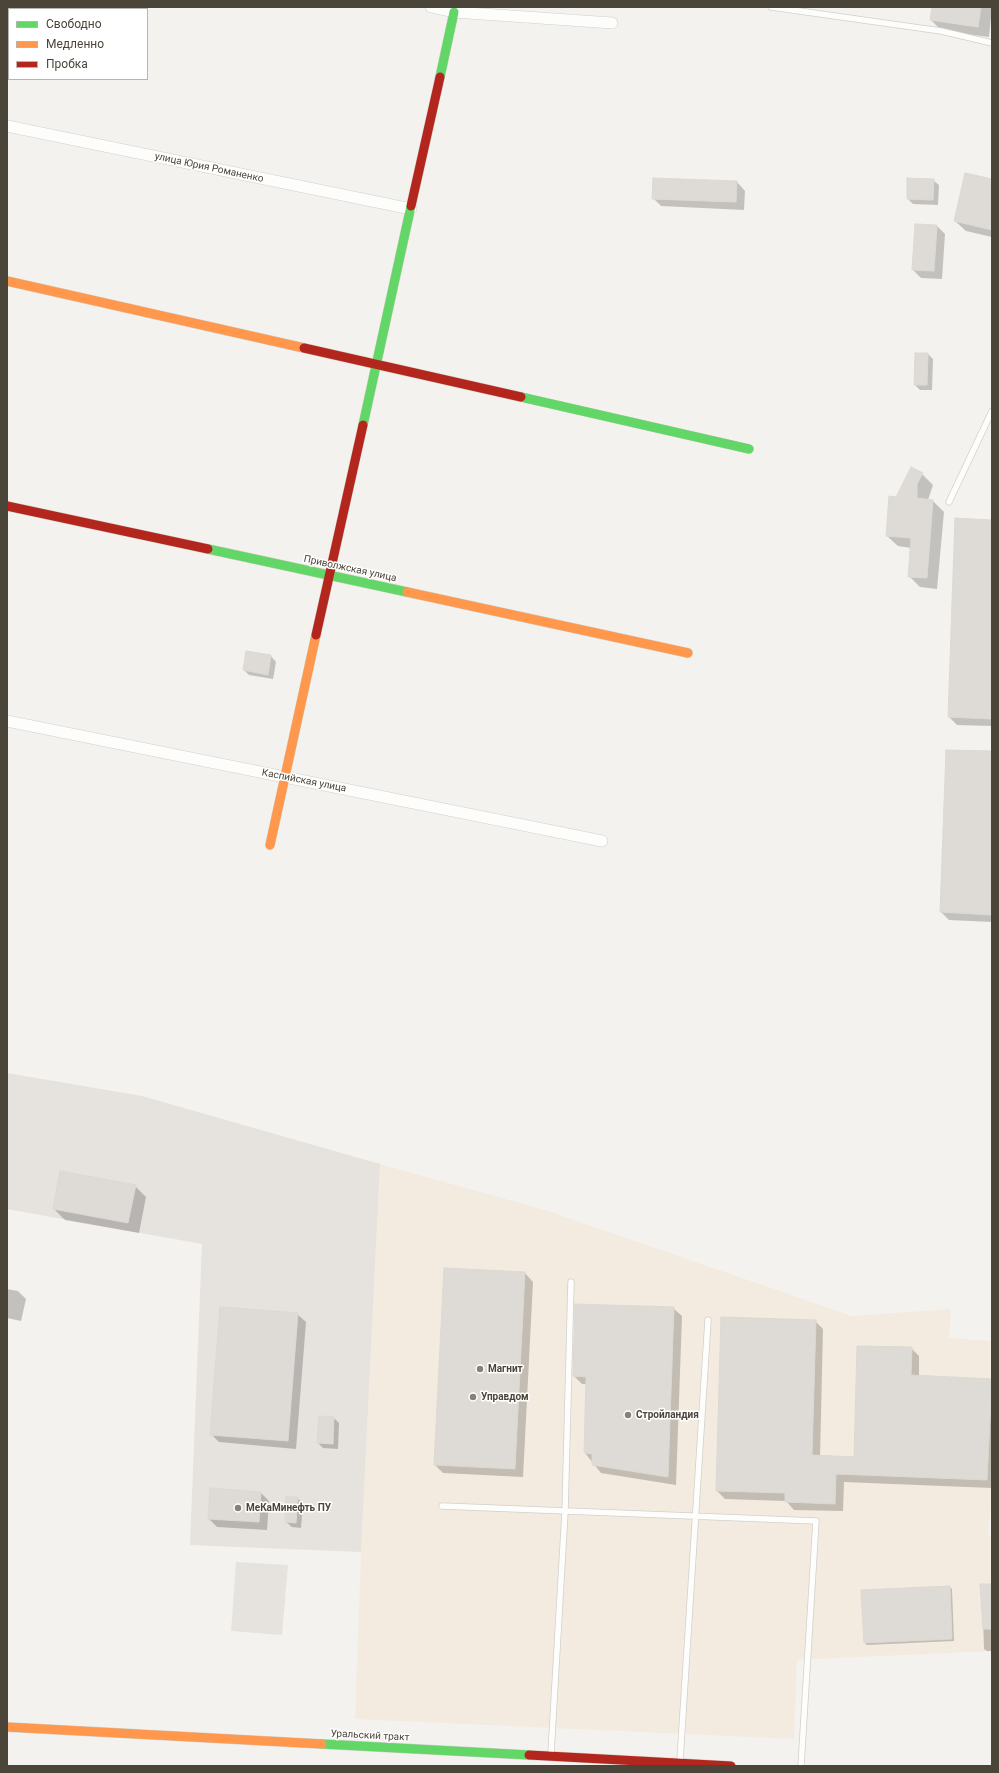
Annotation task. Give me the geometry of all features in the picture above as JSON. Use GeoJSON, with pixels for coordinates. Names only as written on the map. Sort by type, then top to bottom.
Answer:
{"type":"FeatureCollection","features":[{"type":"Feature","properties":{"kind":"street"},"geometry":{"type":"LineString","coordinates":[[431,7],[454,12],[612,23]]}},
{"type":"Feature","properties":{"kind":"street"},"geometry":{"type":"LineString","coordinates":[[270,845],[454,12]]}},
{"type":"Feature","properties":{"kind":"street","name":"улица Юрия Романенко"},"geometry":{"type":"LineString","coordinates":[[7,126],[410,209]]}},
{"type":"Feature","properties":{"kind":"street"},"geometry":{"type":"LineString","coordinates":[[7,281],[749,448]]}},
{"type":"Feature","properties":{"kind":"street","name":"Приволжская улица"},"geometry":{"type":"LineString","coordinates":[[7,506],[688,653]]}},
{"type":"Feature","properties":{"kind":"street","name":"Каспийская улица"},"geometry":{"type":"LineString","coordinates":[[7,721],[602,841]]}},
{"type":"Feature","properties":{"kind":"street","name":"Уральский тракт"},"geometry":{"type":"LineString","coordinates":[[7,1727],[731,1766]]}},
{"type":"Feature","properties":{"kind":"lane"},"geometry":{"type":"LineString","coordinates":[[771,7],[941,31],[992,44]]}},
{"type":"Feature","properties":{"kind":"lane"},"geometry":{"type":"LineString","coordinates":[[949,502],[992,411]]}},
{"type":"Feature","properties":{"kind":"lane"},"geometry":{"type":"LineString","coordinates":[[551,1756],[565,1512],[571,1282]]}},
{"type":"Feature","properties":{"kind":"lane"},"geometry":{"type":"LineString","coordinates":[[680,1764],[694,1517],[708,1320]]}},
{"type":"Feature","properties":{"kind":"lane"},"geometry":{"type":"LineString","coordinates":[[442,1506],[816,1521],[801,1766]]}},
{"type":"Feature","properties":{"kind":"shaded area"},"geometry":{"type":"Polygon","coordinates":[[[7,1073],[142,1096],[380,1164],[361,1552],[190,1545],[202,1244],[7,1209],[7,1073]]]}},
{"type":"Feature","properties":{"kind":"shaded area"},"geometry":{"type":"Polygon","coordinates":[[[380,1164],[545,1210],[852,1316],[951,1309],[949,1338],[992,1341],[992,1492],[988,1536],[992,1536],[992,1651],[797,1660],[794,1739],[355,1719],[361,1552],[380,1164]]]}},
{"type":"Feature","properties":{"kind":"shaded area"},"geometry":{"type":"Polygon","coordinates":[[[236,1562],[288,1565],[282,1635],[231,1631],[236,1562]]]}},
{"type":"Feature","properties":{"kind":"building"},"geometry":{"type":"Polygon","coordinates":[[[932,7],[981,7],[978,27],[930,20],[932,7]]]}},
{"type":"Feature","properties":{"kind":"building"},"geometry":{"type":"Polygon","coordinates":[[[965,173],[992,179],[992,230],[954,221],[965,173]]]}},
{"type":"Feature","properties":{"kind":"building"},"geometry":{"type":"Polygon","coordinates":[[[653,178],[737,181],[736,202],[652,199],[653,178]]]}},
{"type":"Feature","properties":{"kind":"building"},"geometry":{"type":"Polygon","coordinates":[[[907,178],[934,179],[933,200],[907,199],[907,178]]]}},
{"type":"Feature","properties":{"kind":"building"},"geometry":{"type":"Polygon","coordinates":[[[915,224],[937,225],[934,271],[912,270],[915,224]]]}},
{"type":"Feature","properties":{"kind":"building"},"geometry":{"type":"Polygon","coordinates":[[[915,353],[928,353],[927,385],[914,385],[915,353]]]}},
{"type":"Feature","properties":{"kind":"building"},"geometry":{"type":"Polygon","coordinates":[[[911,467],[923,473],[917,484],[917,498],[933,500],[927,578],[908,577],[911,538],[886,536],[889,496],[896,497],[911,467]]]}},
{"type":"Feature","properties":{"kind":"building"},"geometry":{"type":"Polygon","coordinates":[[[955,518],[992,520],[992,719],[948,717],[955,518]]]}},
{"type":"Feature","properties":{"kind":"building"},"geometry":{"type":"Polygon","coordinates":[[[246,651],[271,655],[268,675],[243,670],[246,651]]]}},
{"type":"Feature","properties":{"kind":"building"},"geometry":{"type":"Polygon","coordinates":[[[946,750],[992,751],[992,915],[940,912],[946,750]]]}},
{"type":"Feature","properties":{"kind":"building"},"geometry":{"type":"Polygon","coordinates":[[[60,1171],[136,1185],[128,1223],[53,1209],[60,1171]]]}},
{"type":"Feature","properties":{"kind":"building","name":"Магнит"},"geometry":{"type":"Polygon","coordinates":[[[444,1268],[525,1272],[515,1469],[434,1465],[444,1268]]]}},
{"type":"Feature","properties":{"kind":"building","name":"Стройландия"},"geometry":{"type":"Polygon","coordinates":[[[575,1304],[674,1307],[668,1477],[592,1465],[592,1454],[584,1453],[586,1377],[573,1376],[575,1304]]]}},
{"type":"Feature","properties":{"kind":"building"},"geometry":{"type":"Polygon","coordinates":[[[220,1307],[298,1313],[288,1441],[210,1435],[220,1307]]]}},
{"type":"Feature","properties":{"kind":"building"},"geometry":{"type":"Polygon","coordinates":[[[721,1317],[816,1320],[812,1455],[854,1457],[857,1346],[912,1347],[911,1375],[992,1379],[987,1480],[836,1474],[835,1504],[785,1502],[785,1493],[716,1491],[721,1317]]]}},
{"type":"Feature","properties":{"kind":"building"},"geometry":{"type":"Polygon","coordinates":[[[319,1416],[334,1417],[333,1444],[317,1443],[319,1416]]]}},
{"type":"Feature","properties":{"kind":"building"},"geometry":{"type":"Polygon","coordinates":[[[210,1488],[261,1492],[259,1522],[208,1519],[210,1488]]]}},
{"type":"Feature","properties":{"kind":"building"},"geometry":{"type":"Polygon","coordinates":[[[286,1497],[298,1497],[296,1523],[285,1522],[286,1497]]]}},
{"type":"Feature","properties":{"kind":"building"},"geometry":{"type":"Polygon","coordinates":[[[980,1584],[992,1584],[992,1629],[983,1629],[980,1584]]]}},
{"type":"Feature","properties":{"kind":"building"},"geometry":{"type":"Polygon","coordinates":[[[950,1586],[952,1639],[864,1643],[861,1590],[950,1586]]]}},
{"type":"Feature","properties":{"kind":"traffic: fast"},"geometry":{"type":"LineString","coordinates":[[440,77],[454,12]]}},
{"type":"Feature","properties":{"kind":"traffic: fast"},"geometry":{"type":"LineString","coordinates":[[363,425],[411,206]]}},
{"type":"Feature","properties":{"kind":"traffic: fast"},"geometry":{"type":"LineString","coordinates":[[521,397],[749,449]]}},
{"type":"Feature","properties":{"kind":"traffic: fast"},"geometry":{"type":"LineString","coordinates":[[208,549],[407,592]]}},
{"type":"Feature","properties":{"kind":"traffic: fast"},"geometry":{"type":"LineString","coordinates":[[322,1744],[529,1755]]}},
{"type":"Feature","properties":{"kind":"traffic: slow"},"geometry":{"type":"LineString","coordinates":[[7,281],[304,348]]}},
{"type":"Feature","properties":{"kind":"traffic: slow"},"geometry":{"type":"LineString","coordinates":[[407,592],[688,653]]}},
{"type":"Feature","properties":{"kind":"traffic: slow"},"geometry":{"type":"LineString","coordinates":[[270,845],[316,635]]}},
{"type":"Feature","properties":{"kind":"traffic: slow"},"geometry":{"type":"LineString","coordinates":[[7,1727],[322,1744]]}},
{"type":"Feature","properties":{"kind":"traffic: jam"},"geometry":{"type":"LineString","coordinates":[[411,206],[440,77]]}},
{"type":"Feature","properties":{"kind":"traffic: jam"},"geometry":{"type":"LineString","coordinates":[[304,348],[521,397]]}},
{"type":"Feature","properties":{"kind":"traffic: jam"},"geometry":{"type":"LineString","coordinates":[[316,635],[363,425]]}},
{"type":"Feature","properties":{"kind":"traffic: jam"},"geometry":{"type":"LineString","coordinates":[[7,506],[208,549]]}},
{"type":"Feature","properties":{"kind":"traffic: jam"},"geometry":{"type":"LineString","coordinates":[[529,1755],[731,1766]]}},
{"type":"Feature","properties":{"kind":"place","name":"Магнит"},"geometry":{"type":"Point","coordinates":[480,1369]}},
{"type":"Feature","properties":{"kind":"place","name":"Управдом"},"geometry":{"type":"Point","coordinates":[473,1397]}},
{"type":"Feature","properties":{"kind":"place","name":"Стройландия"},"geometry":{"type":"Point","coordinates":[628,1415]}},
{"type":"Feature","properties":{"kind":"place","name":"МеКаМинефть ПУ"},"geometry":{"type":"Point","coordinates":[238,1508]}}]}
